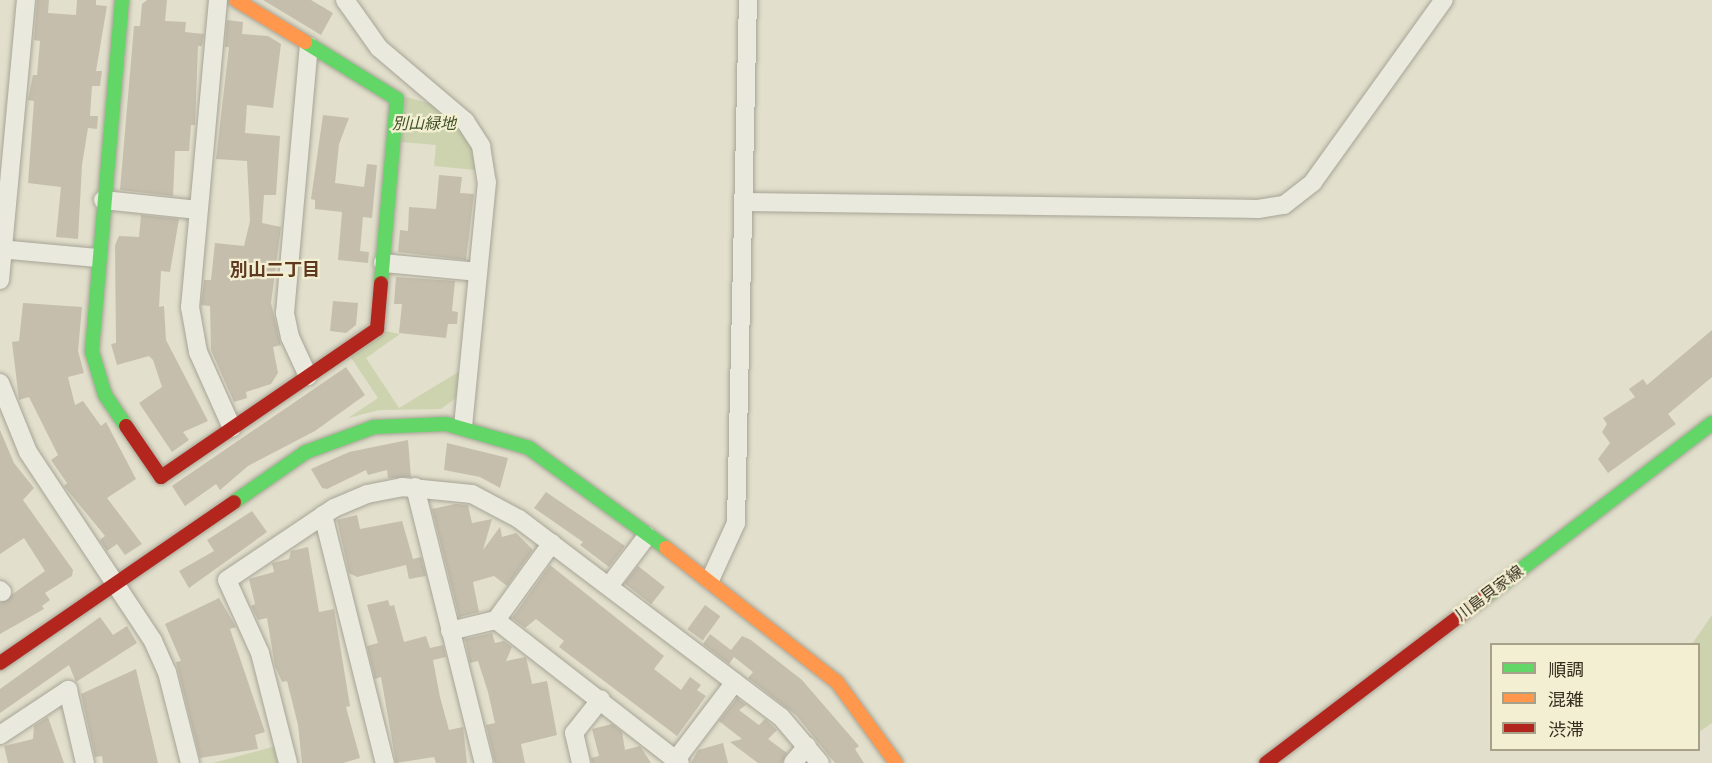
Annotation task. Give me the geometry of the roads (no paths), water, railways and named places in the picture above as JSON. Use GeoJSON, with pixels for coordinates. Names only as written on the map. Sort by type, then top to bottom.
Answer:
{"type":"FeatureCollection","features":[{"type":"Feature","properties":{"kind":"street"},"geometry":{"type":"LineString","coordinates":[[0,280],[1,249],[26,0]]}},
{"type":"Feature","properties":{"kind":"street"},"geometry":{"type":"LineString","coordinates":[[122,0],[92,324],[96,370],[114,409],[161,480],[232,428],[377,329],[398,99],[236,0]]}},
{"type":"Feature","properties":{"kind":"street"},"geometry":{"type":"LineString","coordinates":[[218,0],[190,307],[194,338],[232,428]]}},
{"type":"Feature","properties":{"kind":"street"},"geometry":{"type":"LineString","coordinates":[[345,0],[379,48],[465,121],[482,146],[487,182],[463,426]]}},
{"type":"Feature","properties":{"kind":"street"},"geometry":{"type":"LineString","coordinates":[[710,580],[736,524],[746,202],[748,0]]}},
{"type":"Feature","properties":{"kind":"street"},"geometry":{"type":"LineString","coordinates":[[746,202],[1258,209],[1284,205],[1313,182],[1444,0]]}},
{"type":"Feature","properties":{"kind":"street"},"geometry":{"type":"LineString","coordinates":[[308,376],[290,337],[285,313],[309,46]]}},
{"type":"Feature","properties":{"kind":"street"},"geometry":{"type":"LineString","coordinates":[[103,200],[198,210]]}},
{"type":"Feature","properties":{"kind":"street"},"geometry":{"type":"LineString","coordinates":[[1,249],[98,258]]}},
{"type":"Feature","properties":{"kind":"street"},"geometry":{"type":"LineString","coordinates":[[383,263],[478,273]]}},
{"type":"Feature","properties":{"kind":"street"},"geometry":{"type":"LineString","coordinates":[[0,383],[28,452],[117,583],[164,663],[190,763]]}},
{"type":"Feature","properties":{"kind":"street","name":"川島貝家線"},"geometry":{"type":"LineString","coordinates":[[1266,763],[1712,423]]}},
{"type":"Feature","properties":{"kind":"street"},"geometry":{"type":"LineString","coordinates":[[0,663],[328,441],[389,424],[463,426],[529,448],[710,580],[837,682],[896,763]]}},
{"type":"Feature","properties":{"kind":"street"},"geometry":{"type":"LineString","coordinates":[[416,487],[484,763]]}},
{"type":"Feature","properties":{"kind":"street"},"geometry":{"type":"LineString","coordinates":[[288,763],[257,644],[227,580],[323,515],[376,491],[416,487],[472,494],[552,543],[781,717],[820,763]]}},
{"type":"Feature","properties":{"kind":"street"},"geometry":{"type":"LineString","coordinates":[[323,515],[385,763]]}},
{"type":"Feature","properties":{"kind":"street"},"geometry":{"type":"LineString","coordinates":[[609,586],[647,536]]}},
{"type":"Feature","properties":{"kind":"street"},"geometry":{"type":"LineString","coordinates":[[450,631],[496,620],[552,543]]}},
{"type":"Feature","properties":{"kind":"street"},"geometry":{"type":"LineString","coordinates":[[496,620],[679,760],[735,682]]}},
{"type":"Feature","properties":{"kind":"street"},"geometry":{"type":"LineString","coordinates":[[0,735],[68,690],[85,763]]}},
{"type":"Feature","properties":{"kind":"street"},"geometry":{"type":"LineString","coordinates":[[581,763],[574,733],[601,699]]}},
{"type":"Feature","properties":{"kind":"street"},"geometry":{"type":"LineString","coordinates":[[793,763],[807,746]]}},
{"type":"Feature","properties":{"kind":"district","name":"別山二丁目"},"geometry":{"type":"Point","coordinates":[275,270]}},
{"type":"Feature","properties":{"kind":"park label","name":"別山緑地"},"geometry":{"type":"Point","coordinates":[424,123]}}]}
